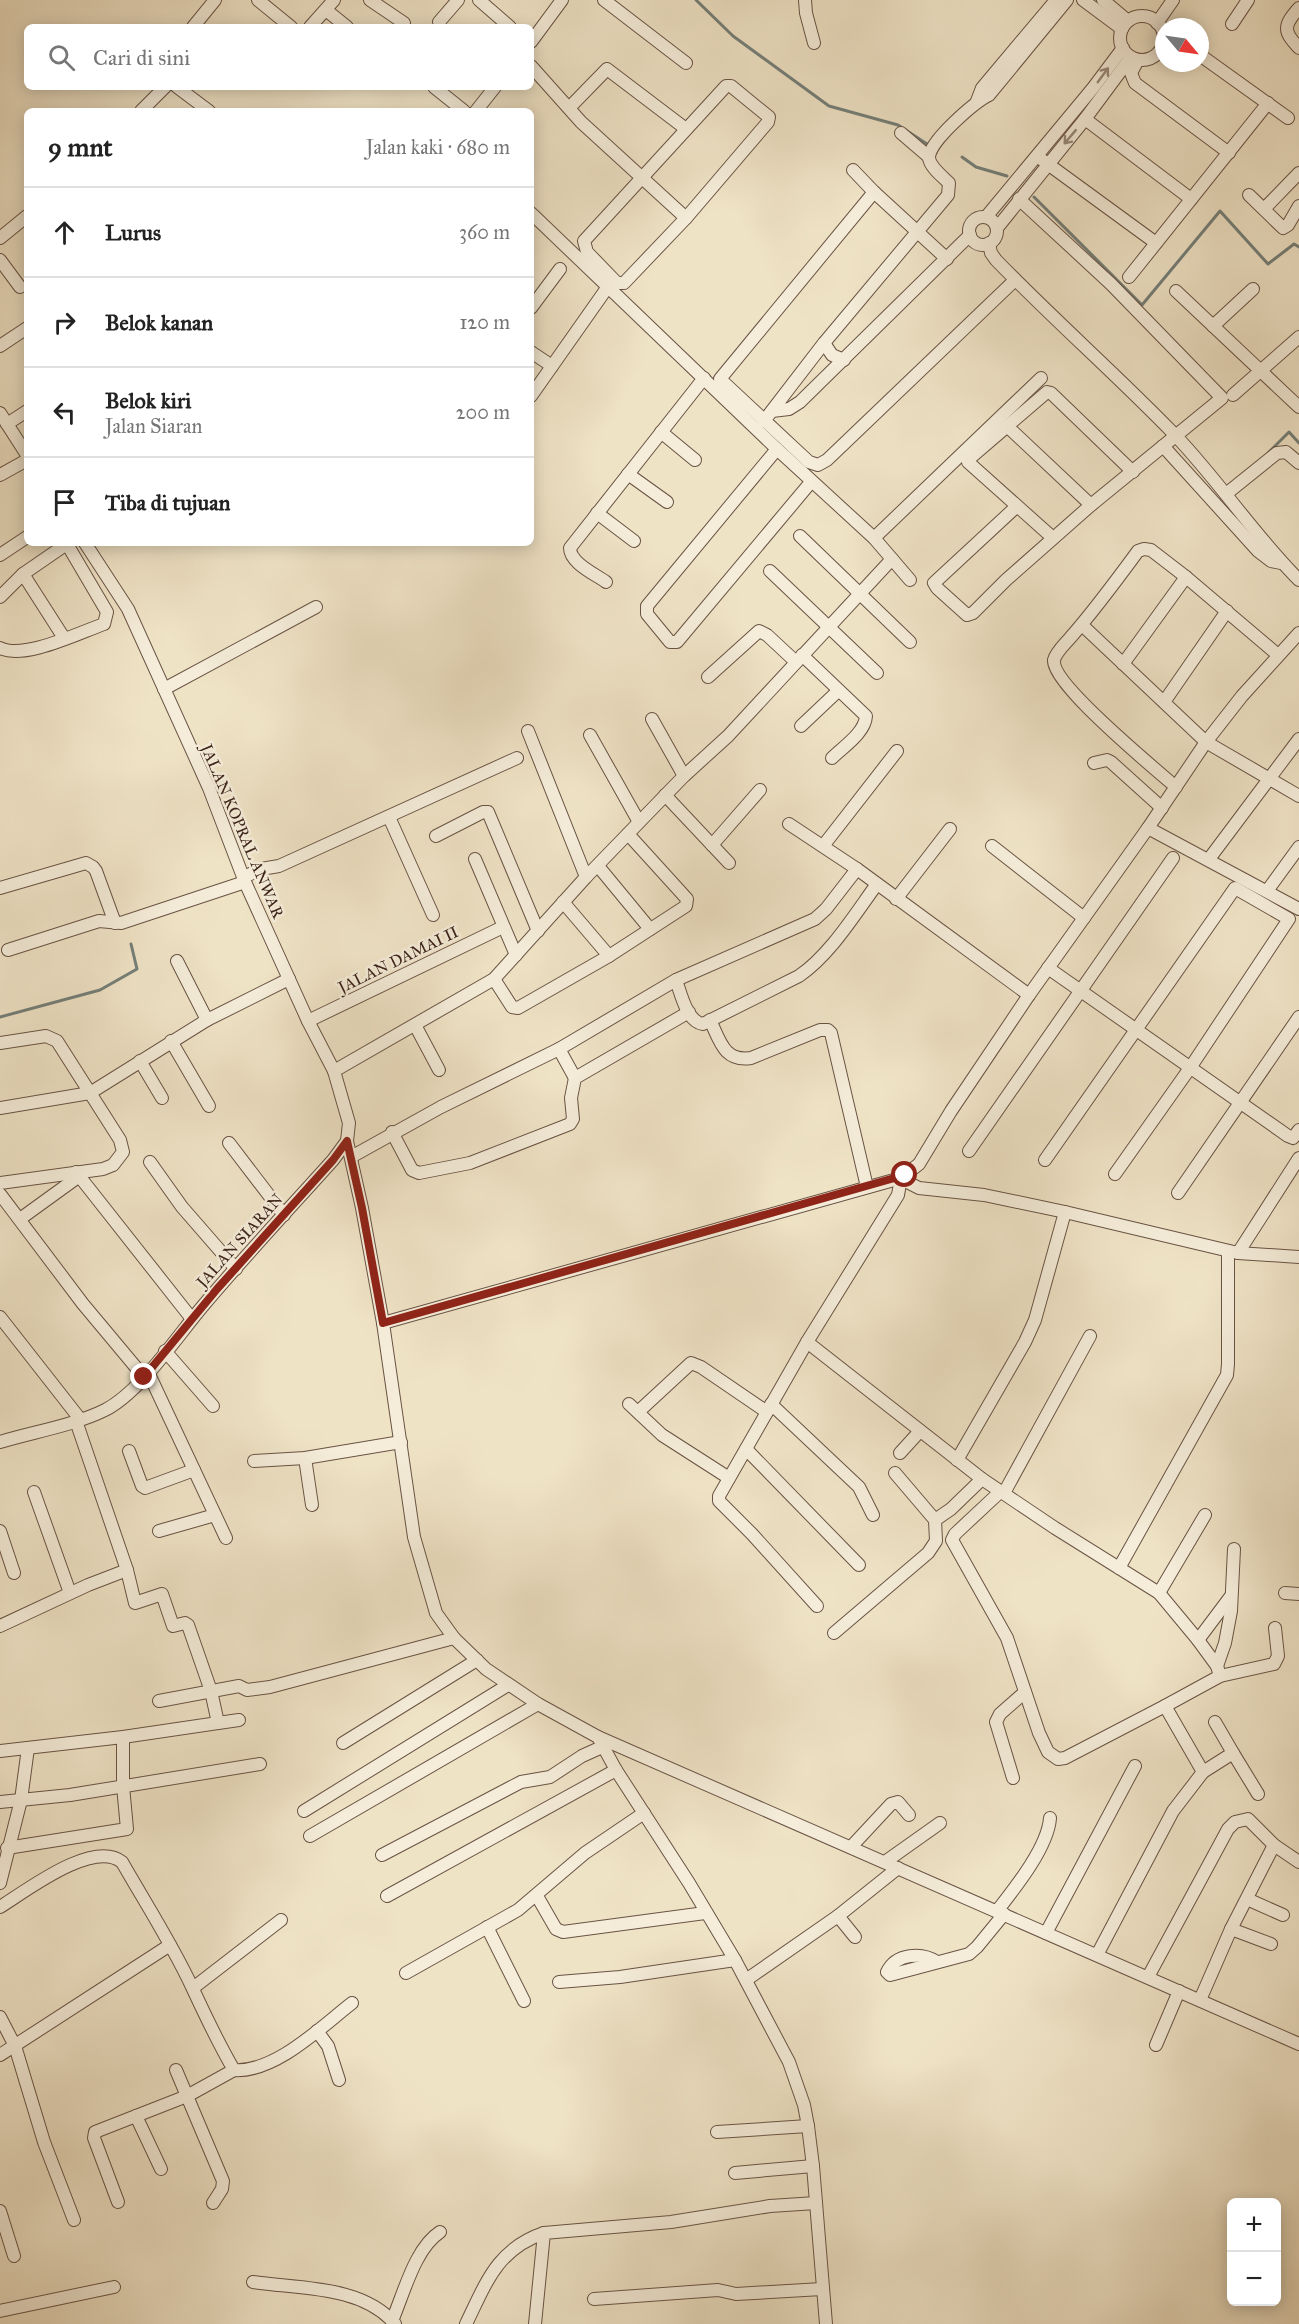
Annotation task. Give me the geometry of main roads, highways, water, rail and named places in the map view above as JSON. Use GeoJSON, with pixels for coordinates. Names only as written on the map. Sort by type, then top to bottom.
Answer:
{"type":"FeatureCollection","features":[{"type":"Feature","properties":{"kind":"waterway"},"geometry":{"type":"LineString","coordinates":[[696,0],[733,36],[829,106],[898,125],[927,144]]}},
{"type":"Feature","properties":{"kind":"waterway"},"geometry":{"type":"LineString","coordinates":[[962,157],[976,167],[1007,176]]}},
{"type":"Feature","properties":{"kind":"waterway"},"geometry":{"type":"LineString","coordinates":[[1034,197],[1142,305],[1220,211],[1268,264],[1294,244],[1299,247]]}},
{"type":"Feature","properties":{"kind":"waterway"},"geometry":{"type":"LineString","coordinates":[[1268,453],[1289,432],[1299,443]]}},
{"type":"Feature","properties":{"kind":"waterway"},"geometry":{"type":"LineString","coordinates":[[0,1017],[100,990],[137,969],[131,944]]}}]}
